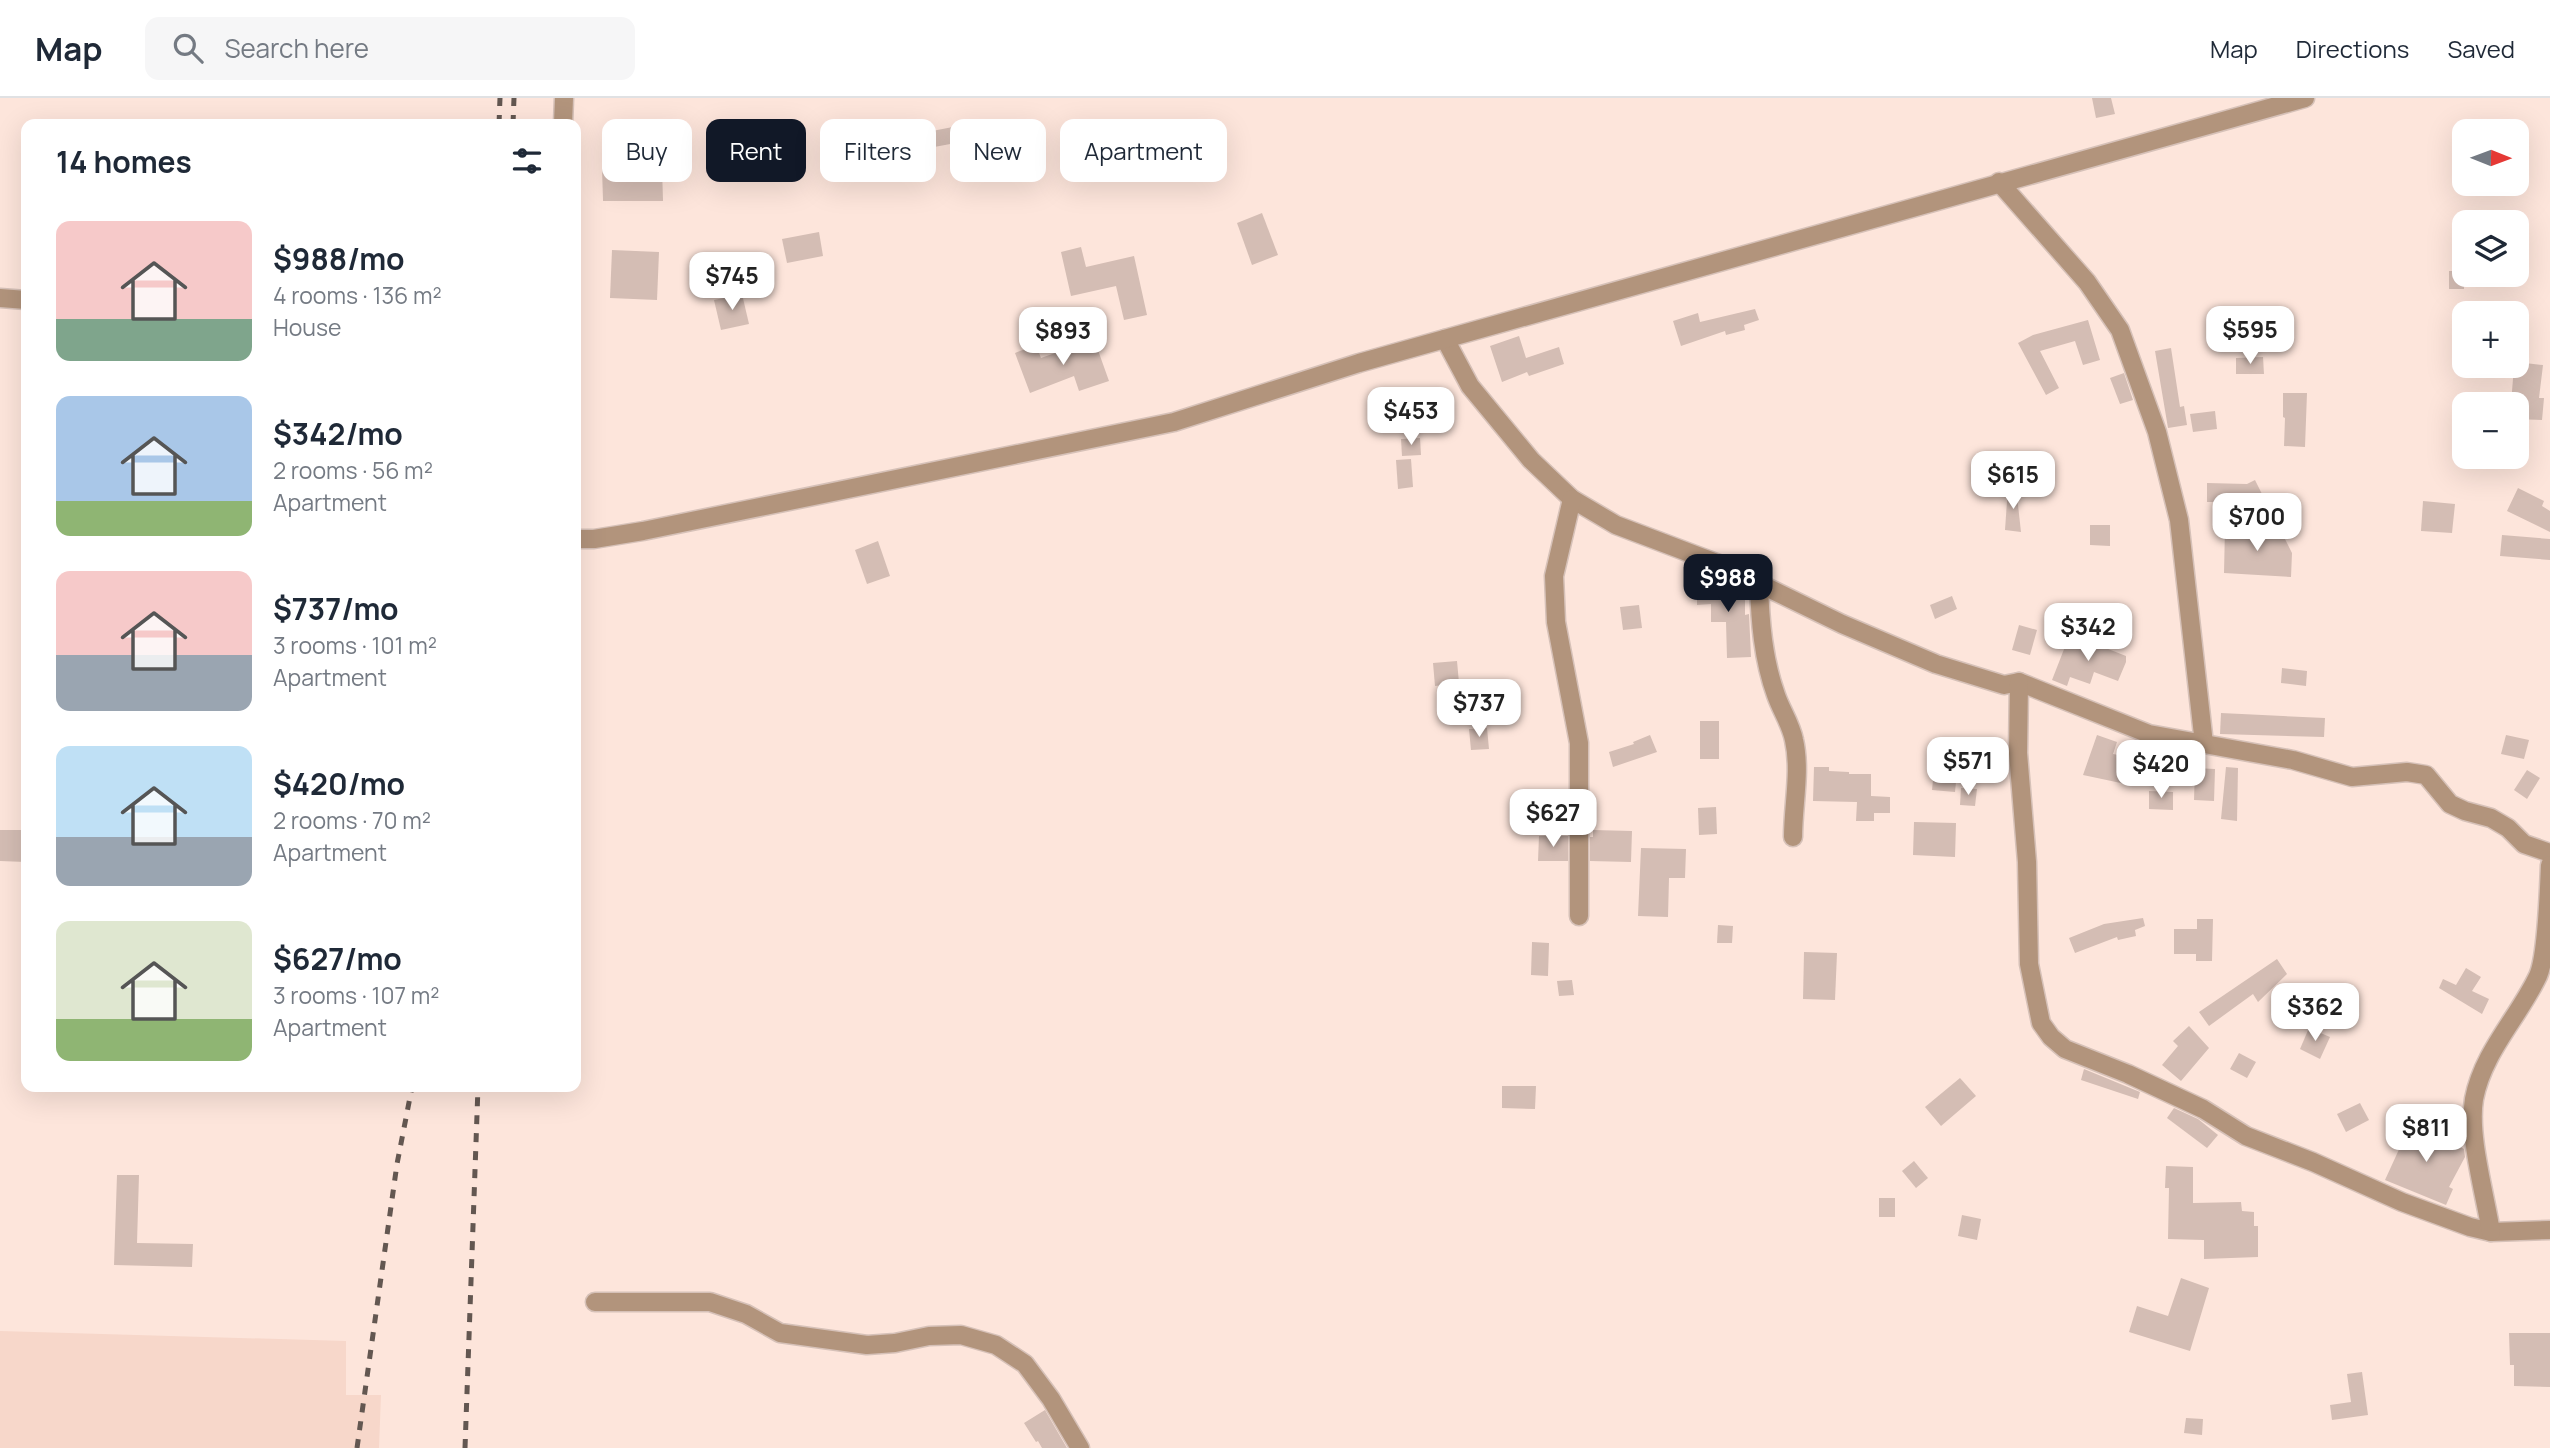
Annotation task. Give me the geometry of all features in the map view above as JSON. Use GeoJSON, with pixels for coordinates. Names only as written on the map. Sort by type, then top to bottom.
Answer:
{"type":"FeatureCollection","features":[{"type":"Feature","properties":{"kind":"street"},"geometry":{"type":"LineString","coordinates":[[563,119],[564,98]]}},
{"type":"Feature","properties":{"kind":"street"},"geometry":{"type":"LineString","coordinates":[[581,539],[594,540],[643,531],[1174,422],[1359,363],[2305,98]]}},
{"type":"Feature","properties":{"kind":"street"},"geometry":{"type":"LineString","coordinates":[[2000,182],[2087,282],[2120,330],[2157,432],[2179,520],[2204,744]]}},
{"type":"Feature","properties":{"kind":"street"},"geometry":{"type":"LineString","coordinates":[[0,298],[21,300]]}},
{"type":"Feature","properties":{"kind":"street"},"geometry":{"type":"LineString","coordinates":[[1446,339],[1477,395],[1531,460],[1572,499],[1616,526],[1719,564],[1842,624],[1936,664],[2004,685],[2019,682],[2149,734],[2293,760],[2352,777],[2407,772],[2426,775],[2450,804],[2491,818],[2508,828],[2524,844],[2550,853]]}},
{"type":"Feature","properties":{"kind":"street"},"geometry":{"type":"LineString","coordinates":[[1572,499],[1554,576],[1556,622],[1579,743],[1579,916]]}},
{"type":"Feature","properties":{"kind":"street"},"geometry":{"type":"LineString","coordinates":[[1759,583],[1765,656],[1776,695],[1794,739],[1796,757],[1793,837]]}},
{"type":"Feature","properties":{"kind":"street"},"geometry":{"type":"LineString","coordinates":[[2019,682],[2018,753],[2027,862],[2029,964],[2041,1023],[2051,1037],[2065,1049],[2129,1074],[2203,1109],[2246,1136],[2313,1162],[2402,1202],[2491,1232],[2550,1230]]}},
{"type":"Feature","properties":{"kind":"street"},"geometry":{"type":"LineString","coordinates":[[2491,1232],[2475,1142],[2474,1101],[2481,1075],[2502,1033],[2544,970],[2550,865]]}},
{"type":"Feature","properties":{"kind":"street"},"geometry":{"type":"LineString","coordinates":[[595,1302],[710,1302],[746,1314],[780,1333],[867,1345],[929,1336],[961,1335],[996,1345],[1024,1364],[1051,1399],[1080,1448]]}},
{"type":"Feature","properties":{"kind":"shaded area"},"geometry":{"type":"Polygon","coordinates":[[[0,1331],[346,1341],[346,1395],[381,1395],[379,1448],[0,1448],[0,1331]]]}},
{"type":"Feature","properties":{"kind":"building"},"geometry":{"type":"Polygon","coordinates":[[[2092,98],[2111,98],[2115,114],[2096,118],[2092,98]]]}},
{"type":"Feature","properties":{"kind":"building"},"geometry":{"type":"Polygon","coordinates":[[[950,128],[950,144],[936,147],[936,130],[950,128]]]}},
{"type":"Feature","properties":{"kind":"building"},"geometry":{"type":"Polygon","coordinates":[[[602,182],[662,182],[663,201],[603,201],[602,182]]]}},
{"type":"Feature","properties":{"kind":"building"},"geometry":{"type":"Polygon","coordinates":[[[1262,213],[1278,255],[1252,265],[1237,223],[1262,213]]]}},
{"type":"Feature","properties":{"kind":"building"},"geometry":{"type":"Polygon","coordinates":[[[819,232],[823,256],[787,263],[782,239],[819,232]]]}},
{"type":"Feature","properties":{"kind":"building"},"geometry":{"type":"Polygon","coordinates":[[[1081,247],[1086,267],[1134,256],[1147,315],[1124,320],[1116,286],[1071,296],[1061,252],[1081,247]]]}},
{"type":"Feature","properties":{"kind":"building"},"geometry":{"type":"Polygon","coordinates":[[[612,250],[659,252],[657,300],[610,298],[612,250]]]}},
{"type":"Feature","properties":{"kind":"building"},"geometry":{"type":"Polygon","coordinates":[[[2449,271],[2452,271],[2452,287],[2464,289],[2449,289],[2449,271]]]}},
{"type":"Feature","properties":{"kind":"building"},"geometry":{"type":"Polygon","coordinates":[[[742,294],[749,324],[721,330],[714,300],[742,294]]]}},
{"type":"Feature","properties":{"kind":"building"},"geometry":{"type":"Polygon","coordinates":[[[1755,309],[1759,320],[1744,325],[1745,330],[1726,335],[1725,331],[1681,346],[1673,321],[1698,313],[1700,322],[1755,309]]]}},
{"type":"Feature","properties":{"kind":"building"},"geometry":{"type":"Polygon","coordinates":[[[2088,320],[2100,360],[2083,365],[2075,341],[2040,351],[2059,388],[2046,395],[2018,343],[2033,335],[2088,320]]]}},
{"type":"Feature","properties":{"kind":"building"},"geometry":{"type":"Polygon","coordinates":[[[1519,336],[1526,358],[1559,347],[1564,364],[1529,376],[1527,372],[1502,382],[1490,346],[1519,336]]]}},
{"type":"Feature","properties":{"kind":"building"},"geometry":{"type":"Polygon","coordinates":[[[1094,339],[1109,381],[1079,391],[1074,376],[1030,393],[1015,353],[1036,345],[1041,358],[1094,339]]]}},
{"type":"Feature","properties":{"kind":"building"},"geometry":{"type":"Polygon","coordinates":[[[2171,348],[2180,407],[2184,406],[2187,425],[2168,428],[2155,351],[2171,348]]]}},
{"type":"Feature","properties":{"kind":"building"},"geometry":{"type":"Polygon","coordinates":[[[2263,357],[2264,374],[2236,374],[2236,358],[2263,357]]]}},
{"type":"Feature","properties":{"kind":"building"},"geometry":{"type":"Polygon","coordinates":[[[2529,363],[2543,365],[2539,398],[2544,398],[2542,420],[2529,420],[2529,392],[2512,392],[2513,378],[2529,378],[2529,363]]]}},
{"type":"Feature","properties":{"kind":"building"},"geometry":{"type":"Polygon","coordinates":[[[2124,373],[2133,400],[2120,404],[2110,378],[2124,373]]]}},
{"type":"Feature","properties":{"kind":"building"},"geometry":{"type":"Polygon","coordinates":[[[2283,393],[2307,393],[2305,447],[2284,446],[2283,393]]]}},
{"type":"Feature","properties":{"kind":"building"},"geometry":{"type":"Polygon","coordinates":[[[2215,411],[2217,429],[2193,432],[2190,414],[2215,411]]]}},
{"type":"Feature","properties":{"kind":"building"},"geometry":{"type":"Polygon","coordinates":[[[1420,438],[1421,455],[1402,456],[1401,439],[1420,438]]]}},
{"type":"Feature","properties":{"kind":"building"},"geometry":{"type":"Polygon","coordinates":[[[1411,459],[1413,487],[1398,489],[1396,460],[1411,459]]]}},
{"type":"Feature","properties":{"kind":"building"},"geometry":{"type":"Polygon","coordinates":[[[2255,480],[2262,494],[2225,514],[2225,502],[2207,502],[2207,483],[2247,484],[2255,480]]]}},
{"type":"Feature","properties":{"kind":"building"},"geometry":{"type":"Polygon","coordinates":[[[2008,487],[2016,487],[2021,532],[2005,530],[2008,487]]]}},
{"type":"Feature","properties":{"kind":"building"},"geometry":{"type":"Polygon","coordinates":[[[2518,488],[2544,501],[2542,506],[2550,511],[2550,532],[2507,511],[2518,488]]]}},
{"type":"Feature","properties":{"kind":"building"},"geometry":{"type":"Polygon","coordinates":[[[2423,501],[2455,504],[2452,533],[2421,531],[2423,501]]]}},
{"type":"Feature","properties":{"kind":"building"},"geometry":{"type":"Polygon","coordinates":[[[2090,525],[2110,525],[2110,546],[2090,545],[2090,525]]]}},
{"type":"Feature","properties":{"kind":"building"},"geometry":{"type":"Polygon","coordinates":[[[2225,528],[2282,533],[2292,553],[2291,577],[2224,573],[2225,528]]]}},
{"type":"Feature","properties":{"kind":"building"},"geometry":{"type":"Polygon","coordinates":[[[2502,535],[2550,539],[2550,560],[2500,556],[2502,535]]]}},
{"type":"Feature","properties":{"kind":"building"},"geometry":{"type":"Polygon","coordinates":[[[878,541],[890,576],[867,584],[855,550],[878,541]]]}},
{"type":"Feature","properties":{"kind":"building"},"geometry":{"type":"Polygon","coordinates":[[[1721,579],[1721,587],[1745,589],[1745,615],[1749,614],[1751,657],[1727,658],[1726,622],[1711,622],[1711,604],[1697,605],[1697,580],[1721,579]]]}},
{"type":"Feature","properties":{"kind":"building"},"geometry":{"type":"Polygon","coordinates":[[[1952,596],[1957,609],[1935,619],[1930,605],[1952,596]]]}},
{"type":"Feature","properties":{"kind":"building"},"geometry":{"type":"Polygon","coordinates":[[[1639,605],[1642,628],[1623,630],[1620,607],[1639,605]]]}},
{"type":"Feature","properties":{"kind":"building"},"geometry":{"type":"Polygon","coordinates":[[[2019,625],[2037,630],[2030,655],[2012,650],[2019,625]]]}},
{"type":"Feature","properties":{"kind":"building"},"geometry":{"type":"Polygon","coordinates":[[[2068,639],[2093,648],[2093,643],[2126,656],[2118,681],[2094,672],[2090,684],[2070,677],[2067,686],[2052,680],[2068,639]]]}},
{"type":"Feature","properties":{"kind":"building"},"geometry":{"type":"Polygon","coordinates":[[[1457,661],[1459,683],[1435,686],[1433,663],[1457,661]]]}},
{"type":"Feature","properties":{"kind":"building"},"geometry":{"type":"Polygon","coordinates":[[[2282,668],[2307,671],[2306,686],[2281,683],[2282,668]]]}},
{"type":"Feature","properties":{"kind":"building"},"geometry":{"type":"Polygon","coordinates":[[[2221,713],[2325,718],[2324,737],[2220,734],[2221,713]]]}},
{"type":"Feature","properties":{"kind":"building"},"geometry":{"type":"Polygon","coordinates":[[[1700,721],[1719,721],[1719,759],[1700,759],[1700,721]]]}},
{"type":"Feature","properties":{"kind":"building"},"geometry":{"type":"Polygon","coordinates":[[[1487,728],[1489,749],[1471,750],[1469,729],[1487,728]]]}},
{"type":"Feature","properties":{"kind":"building"},"geometry":{"type":"Polygon","coordinates":[[[1650,735],[1657,752],[1613,767],[1609,752],[1634,744],[1633,742],[1650,735]]]}},
{"type":"Feature","properties":{"kind":"building"},"geometry":{"type":"Polygon","coordinates":[[[2097,735],[2117,742],[2113,754],[2141,759],[2135,786],[2083,775],[2097,735]]]}},
{"type":"Feature","properties":{"kind":"building"},"geometry":{"type":"Polygon","coordinates":[[[2506,735],[2529,740],[2524,759],[2501,754],[2506,735]]]}},
{"type":"Feature","properties":{"kind":"building"},"geometry":{"type":"Polygon","coordinates":[[[1814,767],[1829,767],[1829,771],[1849,774],[1871,774],[1871,796],[1890,797],[1890,813],[1874,813],[1874,821],[1856,821],[1857,802],[1813,801],[1814,767]]]}},
{"type":"Feature","properties":{"kind":"building"},"geometry":{"type":"Polygon","coordinates":[[[2226,767],[2238,768],[2237,821],[2221,819],[2226,767]]]}},
{"type":"Feature","properties":{"kind":"building"},"geometry":{"type":"Polygon","coordinates":[[[2195,768],[2215,769],[2214,801],[2194,800],[2195,768]]]}},
{"type":"Feature","properties":{"kind":"building"},"geometry":{"type":"Polygon","coordinates":[[[1934,770],[1957,772],[1955,792],[1932,790],[1934,770]]]}},
{"type":"Feature","properties":{"kind":"building"},"geometry":{"type":"Polygon","coordinates":[[[2527,770],[2540,778],[2527,799],[2514,790],[2527,770]]]}},
{"type":"Feature","properties":{"kind":"building"},"geometry":{"type":"Polygon","coordinates":[[[1961,788],[1977,789],[1975,806],[1960,805],[1961,788]]]}},
{"type":"Feature","properties":{"kind":"building"},"geometry":{"type":"Polygon","coordinates":[[[2149,791],[2173,792],[2173,810],[2149,809],[2149,791]]]}},
{"type":"Feature","properties":{"kind":"building"},"geometry":{"type":"Polygon","coordinates":[[[1716,807],[1717,834],[1699,835],[1698,808],[1716,807]]]}},
{"type":"Feature","properties":{"kind":"building"},"geometry":{"type":"Polygon","coordinates":[[[1914,822],[1956,823],[1955,857],[1913,855],[1914,822]]]}},
{"type":"Feature","properties":{"kind":"building"},"geometry":{"type":"Polygon","coordinates":[[[0,830],[21,830],[21,862],[0,861],[0,830]]]}},
{"type":"Feature","properties":{"kind":"building"},"geometry":{"type":"Polygon","coordinates":[[[1593,830],[1632,831],[1631,862],[1590,861],[1590,837],[1593,837],[1593,830]]]}},
{"type":"Feature","properties":{"kind":"building"},"geometry":{"type":"Polygon","coordinates":[[[1539,836],[1568,836],[1568,861],[1538,861],[1539,836]]]}},
{"type":"Feature","properties":{"kind":"building"},"geometry":{"type":"Polygon","coordinates":[[[1641,848],[1686,849],[1685,878],[1669,878],[1668,917],[1638,916],[1641,848]]]}},
{"type":"Feature","properties":{"kind":"building"},"geometry":{"type":"Polygon","coordinates":[[[2143,918],[2145,926],[2135,930],[2136,936],[2118,940],[2117,937],[2075,953],[2069,938],[2104,924],[2143,918]]]}},
{"type":"Feature","properties":{"kind":"building"},"geometry":{"type":"Polygon","coordinates":[[[2197,919],[2213,919],[2212,961],[2196,961],[2196,954],[2174,954],[2174,929],[2197,929],[2197,919]]]}},
{"type":"Feature","properties":{"kind":"building"},"geometry":{"type":"Polygon","coordinates":[[[1718,925],[1733,926],[1732,943],[1717,943],[1718,925]]]}},
{"type":"Feature","properties":{"kind":"building"},"geometry":{"type":"Polygon","coordinates":[[[1532,942],[1549,943],[1548,976],[1531,975],[1532,942]]]}},
{"type":"Feature","properties":{"kind":"building"},"geometry":{"type":"Polygon","coordinates":[[[1804,952],[1837,953],[1835,1000],[1803,999],[1804,952]]]}},
{"type":"Feature","properties":{"kind":"building"},"geometry":{"type":"Polygon","coordinates":[[[2277,959],[2287,974],[2258,1002],[2253,994],[2209,1026],[2199,1012],[2277,959]]]}},
{"type":"Feature","properties":{"kind":"building"},"geometry":{"type":"Polygon","coordinates":[[[2466,968],[2481,977],[2472,991],[2489,999],[2482,1014],[2439,988],[2443,979],[2456,985],[2466,968]]]}},
{"type":"Feature","properties":{"kind":"building"},"geometry":{"type":"Polygon","coordinates":[[[1572,980],[1574,995],[1559,996],[1557,981],[1572,980]]]}},
{"type":"Feature","properties":{"kind":"building"},"geometry":{"type":"Polygon","coordinates":[[[2189,1026],[2209,1048],[2181,1081],[2162,1065],[2178,1046],[2173,1041],[2189,1026]]]}},
{"type":"Feature","properties":{"kind":"building"},"geometry":{"type":"Polygon","coordinates":[[[2309,1028],[2330,1037],[2320,1059],[2300,1049],[2309,1028]]]}},
{"type":"Feature","properties":{"kind":"building"},"geometry":{"type":"Polygon","coordinates":[[[2239,1053],[2256,1062],[2247,1078],[2230,1069],[2239,1053]]]}},
{"type":"Feature","properties":{"kind":"building"},"geometry":{"type":"Polygon","coordinates":[[[2084,1069],[2140,1092],[2138,1099],[2081,1080],[2084,1069]]]}},
{"type":"Feature","properties":{"kind":"building"},"geometry":{"type":"Polygon","coordinates":[[[1960,1078],[1976,1096],[1941,1126],[1925,1107],[1960,1078]]]}},
{"type":"Feature","properties":{"kind":"building"},"geometry":{"type":"Polygon","coordinates":[[[1502,1086],[1536,1086],[1535,1109],[1502,1108],[1502,1086]]]}},
{"type":"Feature","properties":{"kind":"building"},"geometry":{"type":"Polygon","coordinates":[[[2360,1103],[2369,1120],[2346,1132],[2337,1114],[2360,1103]]]}},
{"type":"Feature","properties":{"kind":"building"},"geometry":{"type":"Polygon","coordinates":[[[2174,1108],[2198,1119],[2218,1135],[2207,1148],[2167,1118],[2174,1108]]]}},
{"type":"Feature","properties":{"kind":"building"},"geometry":{"type":"Polygon","coordinates":[[[2412,1121],[2464,1149],[2465,1157],[2449,1187],[2453,1189],[2446,1205],[2385,1180],[2412,1121]]]}},
{"type":"Feature","properties":{"kind":"building"},"geometry":{"type":"Polygon","coordinates":[[[1914,1161],[1928,1178],[1916,1188],[1902,1171],[1914,1161]]]}},
{"type":"Feature","properties":{"kind":"building"},"geometry":{"type":"Polygon","coordinates":[[[2166,1166],[2193,1167],[2193,1203],[2241,1202],[2242,1211],[2254,1212],[2254,1226],[2258,1226],[2258,1257],[2204,1259],[2204,1240],[2168,1239],[2169,1188],[2165,1188],[2166,1166]]]}},
{"type":"Feature","properties":{"kind":"building"},"geometry":{"type":"Polygon","coordinates":[[[117,1175],[139,1175],[137,1243],[193,1244],[192,1267],[114,1265],[117,1175]]]}},
{"type":"Feature","properties":{"kind":"building"},"geometry":{"type":"Polygon","coordinates":[[[1879,1198],[1895,1198],[1895,1217],[1879,1217],[1879,1198]]]}},
{"type":"Feature","properties":{"kind":"building"},"geometry":{"type":"Polygon","coordinates":[[[1962,1215],[1981,1219],[1977,1240],[1958,1236],[1962,1215]]]}},
{"type":"Feature","properties":{"kind":"building"},"geometry":{"type":"Polygon","coordinates":[[[2181,1278],[2209,1288],[2190,1351],[2129,1332],[2137,1306],[2168,1316],[2181,1278]]]}},
{"type":"Feature","properties":{"kind":"building"},"geometry":{"type":"Polygon","coordinates":[[[2509,1333],[2550,1333],[2550,1387],[2514,1386],[2509,1333]]]}},
{"type":"Feature","properties":{"kind":"building"},"geometry":{"type":"Polygon","coordinates":[[[2362,1372],[2368,1415],[2332,1420],[2330,1405],[2351,1402],[2347,1374],[2362,1372]]]}},
{"type":"Feature","properties":{"kind":"building"},"geometry":{"type":"Polygon","coordinates":[[[1045,1410],[1067,1448],[1042,1448],[1024,1423],[1045,1410]]]}},
{"type":"Feature","properties":{"kind":"building"},"geometry":{"type":"Polygon","coordinates":[[[2186,1418],[2203,1419],[2202,1435],[2184,1433],[2186,1418]]]}},
{"type":"Feature","properties":{"kind":"railway"},"geometry":{"type":"LineString","coordinates":[[499,119],[500,98]]}},
{"type":"Feature","properties":{"kind":"railway"},"geometry":{"type":"LineString","coordinates":[[513,119],[514,98]]}},
{"type":"Feature","properties":{"kind":"railway"},"geometry":{"type":"LineString","coordinates":[[357,1448],[397,1164],[411,1092]]}},
{"type":"Feature","properties":{"kind":"railway"},"geometry":{"type":"LineString","coordinates":[[465,1448],[478,1092]]}}]}
